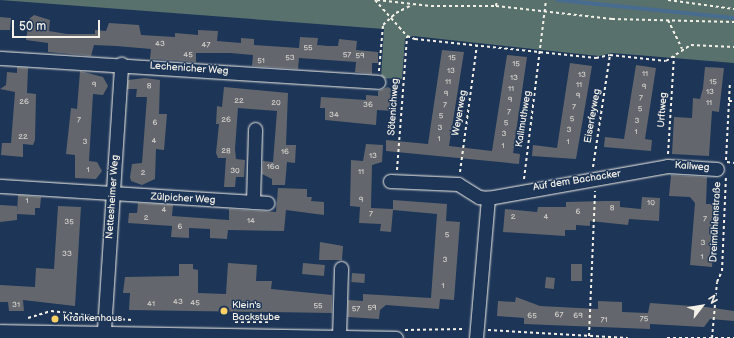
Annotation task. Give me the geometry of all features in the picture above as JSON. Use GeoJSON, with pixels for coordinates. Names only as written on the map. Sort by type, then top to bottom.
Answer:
{"type":"FeatureCollection","features":[{"type":"Feature","properties":{"kind":"street","name":"Lechenicher Weg"},"geometry":{"type":"LineString","coordinates":[[0,58],[121,64],[378,82]]}},
{"type":"Feature","properties":{"kind":"street","name":"Nettesheimer Weg"},"geometry":{"type":"LineString","coordinates":[[104,330],[121,64]]}},
{"type":"Feature","properties":{"kind":"street"},"geometry":{"type":"LineString","coordinates":[[253,202],[255,129]]}},
{"type":"Feature","properties":{"kind":"street","name":"Auf dem Bachacker"},"geometry":{"type":"LineString","coordinates":[[488,198],[522,189],[594,180],[667,166]]}},
{"type":"Feature","properties":{"kind":"street","name":"Kallweg"},"geometry":{"type":"LineString","coordinates":[[667,166],[721,166]]}},
{"type":"Feature","properties":{"kind":"street"},"geometry":{"type":"LineString","coordinates":[[393,180],[458,184],[480,198],[488,198],[476,338]]}},
{"type":"Feature","properties":{"kind":"street"},"geometry":{"type":"LineString","coordinates":[[0,186],[113,195]]}},
{"type":"Feature","properties":{"kind":"street","name":"Zülpicher Weg"},"geometry":{"type":"LineString","coordinates":[[113,195],[267,203]]}},
{"type":"Feature","properties":{"kind":"street"},"geometry":{"type":"LineString","coordinates":[[339,337],[341,268]]}},
{"type":"Feature","properties":{"kind":"street"},"geometry":{"type":"LineString","coordinates":[[0,331],[104,330],[275,337],[396,338]]}},
{"type":"Feature","properties":{"kind":"path"},"geometry":{"type":"LineString","coordinates":[[376,0],[413,4],[496,6],[545,12],[668,20],[734,22]]}},
{"type":"Feature","properties":{"kind":"path"},"geometry":{"type":"LineString","coordinates":[[376,0],[407,36],[596,58],[610,56],[666,61],[682,50],[696,45],[734,47]]}},
{"type":"Feature","properties":{"kind":"path","name":"Kallmuthweg"},"geometry":{"type":"LineString","coordinates":[[522,189],[541,52],[546,0]]}},
{"type":"Feature","properties":{"kind":"path"},"geometry":{"type":"LineString","coordinates":[[668,0],[734,9]]}},
{"type":"Feature","properties":{"kind":"path"},"geometry":{"type":"LineString","coordinates":[[496,6],[497,1]]}},
{"type":"Feature","properties":{"kind":"path"},"geometry":{"type":"LineString","coordinates":[[378,82],[382,34],[391,18],[413,4]]}},
{"type":"Feature","properties":{"kind":"path"},"geometry":{"type":"LineString","coordinates":[[668,20],[682,50]]}},
{"type":"Feature","properties":{"kind":"path","name":"Sötenichweg"},"geometry":{"type":"LineString","coordinates":[[393,180],[407,36]]}},
{"type":"Feature","properties":{"kind":"path","name":"Weyerweg"},"geometry":{"type":"LineString","coordinates":[[458,184],[478,45]]}},
{"type":"Feature","properties":{"kind":"path","name":"Eiserfeyweg"},"geometry":{"type":"LineString","coordinates":[[589,336],[594,180],[610,56]]}},
{"type":"Feature","properties":{"kind":"path","name":"Urftweg"},"geometry":{"type":"LineString","coordinates":[[667,166],[674,56]]}},
{"type":"Feature","properties":{"kind":"path","name":"Dreimühlenstraße"},"geometry":{"type":"LineString","coordinates":[[712,338],[717,282],[722,271],[721,166],[730,82]]}},
{"type":"Feature","properties":{"kind":"path"},"geometry":{"type":"LineString","coordinates":[[729,101],[734,101]]}},
{"type":"Feature","properties":{"kind":"path"},"geometry":{"type":"LineString","coordinates":[[721,166],[734,163]]}},
{"type":"Feature","properties":{"kind":"path"},"geometry":{"type":"LineString","coordinates":[[667,338],[734,338]]}},
{"type":"Feature","properties":{"kind":"green space"},"geometry":{"type":"Polygon","coordinates":[[[0,0],[734,0],[734,63],[612,53],[599,56],[413,36],[405,39],[402,79],[381,78],[384,29],[0,0]]]}},
{"type":"Feature","properties":{"kind":"building"},"geometry":{"type":"Polygon","coordinates":[[[34,15],[50,20],[49,31],[67,34],[95,34],[95,30],[106,31],[109,23],[139,25],[141,35],[175,37],[175,33],[198,35],[198,30],[218,31],[217,41],[241,43],[241,38],[254,39],[254,45],[299,48],[300,37],[318,38],[317,45],[328,46],[338,46],[339,39],[357,41],[356,50],[378,52],[378,63],[372,63],[372,74],[355,72],[356,62],[299,58],[298,69],[252,66],[253,55],[230,53],[196,53],[196,62],[150,59],[151,49],[116,46],[94,45],[91,56],[48,52],[48,43],[26,40],[29,19],[34,15]]]}},
{"type":"Feature","properties":{"kind":"building"},"geometry":{"type":"Polygon","coordinates":[[[0,17],[11,18],[10,30],[0,30],[0,17]]]}},
{"type":"Feature","properties":{"kind":"building"},"geometry":{"type":"Polygon","coordinates":[[[442,50],[464,52],[449,146],[492,151],[507,55],[527,57],[513,153],[520,154],[519,164],[386,151],[386,140],[428,144],[442,50]]]}},
{"type":"Feature","properties":{"kind":"building"},"geometry":{"type":"Polygon","coordinates":[[[570,63],[592,66],[576,159],[532,156],[533,145],[557,148],[570,63]]]}},
{"type":"Feature","properties":{"kind":"building"},"geometry":{"type":"Polygon","coordinates":[[[636,65],[656,68],[645,139],[652,140],[651,151],[604,147],[605,137],[624,139],[636,65]]]}},
{"type":"Feature","properties":{"kind":"building"},"geometry":{"type":"Polygon","coordinates":[[[17,67],[28,68],[27,93],[36,94],[35,140],[33,145],[23,144],[23,157],[1,155],[2,143],[11,143],[15,92],[0,89],[6,85],[7,72],[17,73],[17,67]]]}},
{"type":"Feature","properties":{"kind":"building"},"geometry":{"type":"Polygon","coordinates":[[[705,67],[724,68],[719,112],[712,111],[709,156],[672,154],[674,117],[692,118],[693,98],[700,99],[703,88],[705,67]]]}},
{"type":"Feature","properties":{"kind":"building"},"geometry":{"type":"Polygon","coordinates":[[[80,71],[103,77],[108,86],[103,95],[93,94],[89,161],[97,162],[102,171],[96,179],[75,178],[75,155],[66,154],[71,108],[77,109],[80,71]]]}},
{"type":"Feature","properties":{"kind":"building"},"geometry":{"type":"Polygon","coordinates":[[[145,78],[160,80],[159,114],[167,114],[164,150],[156,149],[155,179],[142,185],[131,181],[130,177],[132,164],[142,163],[147,97],[136,97],[137,89],[127,89],[128,80],[145,78]]]}},
{"type":"Feature","properties":{"kind":"building"},"geometry":{"type":"Polygon","coordinates":[[[224,87],[288,93],[286,145],[296,145],[295,163],[287,162],[285,185],[272,185],[272,179],[262,174],[263,161],[273,162],[277,111],[238,108],[235,149],[236,159],[245,160],[244,177],[236,177],[235,187],[224,187],[226,158],[218,158],[216,153],[219,124],[216,124],[217,106],[222,107],[224,87]]]}},
{"type":"Feature","properties":{"kind":"building"},"geometry":{"type":"Polygon","coordinates":[[[388,87],[395,92],[394,111],[377,110],[376,125],[325,120],[325,108],[320,108],[321,97],[366,100],[366,95],[378,96],[378,91],[388,87]]]}},
{"type":"Feature","properties":{"kind":"building"},"geometry":{"type":"Polygon","coordinates":[[[366,144],[383,145],[382,162],[372,165],[371,208],[393,209],[393,200],[447,204],[446,221],[460,222],[454,300],[440,299],[439,309],[386,305],[380,310],[379,319],[348,317],[348,300],[363,301],[363,294],[431,298],[437,214],[393,210],[391,232],[380,231],[381,224],[359,223],[360,207],[350,206],[351,160],[363,161],[366,144]]]}},
{"type":"Feature","properties":{"kind":"building"},"geometry":{"type":"Polygon","coordinates":[[[671,175],[707,177],[706,204],[717,204],[712,267],[690,265],[695,203],[690,197],[669,196],[671,175]]]}},
{"type":"Feature","properties":{"kind":"building"},"geometry":{"type":"Polygon","coordinates":[[[278,188],[307,189],[307,197],[312,197],[311,201],[324,202],[324,215],[286,210],[284,231],[228,230],[227,239],[210,238],[210,229],[189,228],[189,238],[171,237],[172,226],[128,223],[129,213],[137,213],[138,203],[173,205],[172,216],[229,220],[229,209],[276,212],[278,188]]]}},
{"type":"Feature","properties":{"kind":"building"},"geometry":{"type":"Polygon","coordinates":[[[18,195],[41,197],[40,208],[35,208],[35,215],[17,214],[17,220],[0,222],[0,205],[17,206],[17,213],[18,195]]]}},
{"type":"Feature","properties":{"kind":"building"},"geometry":{"type":"Polygon","coordinates":[[[642,197],[660,198],[659,221],[629,219],[628,225],[590,221],[590,226],[576,225],[576,230],[565,230],[565,236],[503,232],[505,209],[537,212],[538,207],[566,207],[566,202],[620,201],[620,207],[641,209],[642,197]]]}},
{"type":"Feature","properties":{"kind":"building"},"geometry":{"type":"Polygon","coordinates":[[[58,206],[81,207],[75,306],[23,300],[24,311],[9,311],[8,302],[0,302],[0,285],[35,287],[36,268],[54,269],[58,206]]]}},
{"type":"Feature","properties":{"kind":"building"},"geometry":{"type":"Polygon","coordinates":[[[320,242],[343,246],[342,260],[319,260],[320,242]]]}},
{"type":"Feature","properties":{"kind":"building"},"geometry":{"type":"Polygon","coordinates":[[[228,263],[257,265],[256,281],[272,281],[271,289],[332,295],[332,313],[129,310],[130,293],[123,293],[125,277],[179,276],[179,264],[193,264],[193,269],[198,270],[198,293],[226,294],[228,263]]]}},
{"type":"Feature","properties":{"kind":"building"},"geometry":{"type":"Polygon","coordinates":[[[303,263],[325,265],[324,276],[302,274],[303,263]]]}},
{"type":"Feature","properties":{"kind":"building"},"geometry":{"type":"Polygon","coordinates":[[[571,264],[582,264],[582,281],[571,281],[571,264]]]}},
{"type":"Feature","properties":{"kind":"building"},"geometry":{"type":"Polygon","coordinates":[[[352,273],[365,274],[364,283],[351,282],[352,273]]]}},
{"type":"Feature","properties":{"kind":"building"},"geometry":{"type":"Polygon","coordinates":[[[546,277],[555,278],[554,289],[545,288],[546,277]]]}},
{"type":"Feature","properties":{"kind":"building"},"geometry":{"type":"Polygon","coordinates":[[[516,297],[540,306],[598,309],[598,301],[622,302],[622,312],[648,313],[650,303],[706,307],[734,311],[734,321],[710,319],[704,327],[650,324],[650,329],[524,324],[524,318],[497,316],[498,301],[515,302],[516,297]]]}},
{"type":"Feature","properties":{"kind":"waterway"},"geometry":{"type":"LineString","coordinates":[[558,0],[734,18]]}},
{"type":"Feature","properties":{"kind":"place","name":"Klein's Backstube"},"geometry":{"type":"Point","coordinates":[224,311]}},
{"type":"Feature","properties":{"kind":"place","name":"Krankenhaus"},"geometry":{"type":"Point","coordinates":[55,319]}}]}
